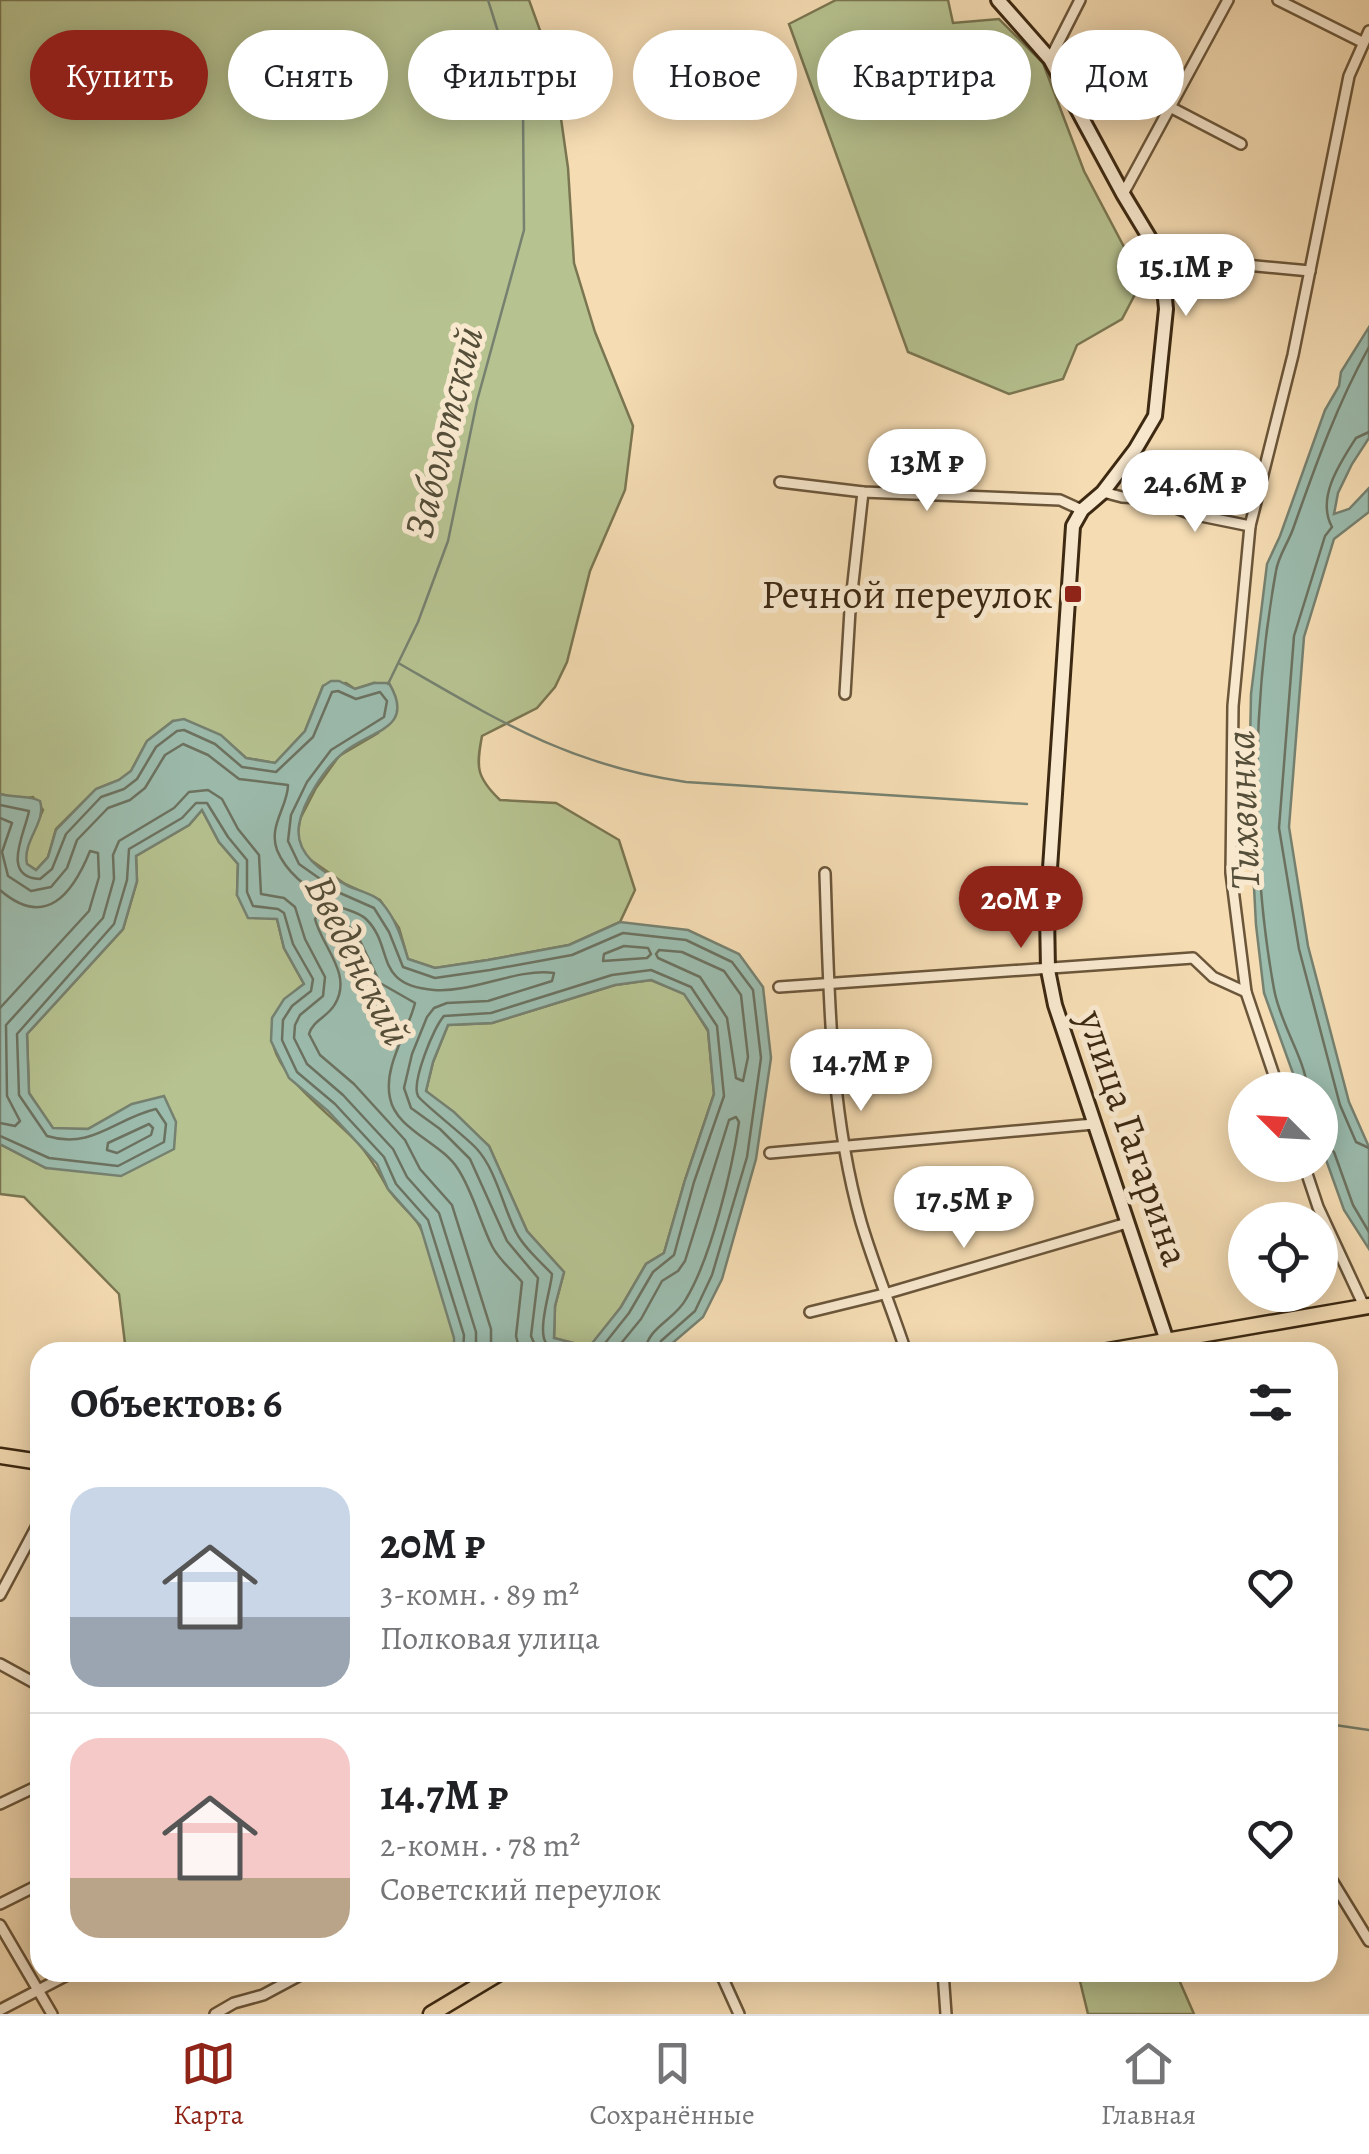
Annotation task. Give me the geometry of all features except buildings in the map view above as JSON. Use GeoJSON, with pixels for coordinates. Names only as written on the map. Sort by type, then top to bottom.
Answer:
{"type":"FeatureCollection","features":[{"type":"Feature","properties":{"kind":"main road"},"geometry":{"type":"LineString","coordinates":[[1191,1342],[1366,1306]]}},
{"type":"Feature","properties":{"kind":"main road"},"geometry":{"type":"LineString","coordinates":[[0,1456],[30,1460]]}},
{"type":"Feature","properties":{"kind":"main road"},"geometry":{"type":"LineString","coordinates":[[432,2014],[485,1982]]}},
{"type":"Feature","properties":{"kind":"street"},"geometry":{"type":"LineString","coordinates":[[780,482],[863,492],[1060,500],[1082,510],[1103,492],[1155,416],[1166,309],[1161,258],[1050,60],[998,0]]}},
{"type":"Feature","properties":{"kind":"street"},"geometry":{"type":"LineString","coordinates":[[1050,60],[1080,0]]}},
{"type":"Feature","properties":{"kind":"street"},"geometry":{"type":"LineString","coordinates":[[1184,81],[1228,0]]}},
{"type":"Feature","properties":{"kind":"street"},"geometry":{"type":"LineString","coordinates":[[1278,0],[1362,42]]}},
{"type":"Feature","properties":{"kind":"street"},"geometry":{"type":"LineString","coordinates":[[1273,1072],[1246,992],[1231,873],[1234,706],[1250,526],[1310,272],[1349,76],[1369,31]]}},
{"type":"Feature","properties":{"kind":"street"},"geometry":{"type":"LineString","coordinates":[[1184,114],[1241,144]]}},
{"type":"Feature","properties":{"kind":"street"},"geometry":{"type":"LineString","coordinates":[[1122,194],[1163,120]]}},
{"type":"Feature","properties":{"kind":"street"},"geometry":{"type":"LineString","coordinates":[[1161,258],[1310,272]]}},
{"type":"Feature","properties":{"kind":"street"},"geometry":{"type":"LineString","coordinates":[[846,694],[850,610],[863,492]]}},
{"type":"Feature","properties":{"kind":"street"},"geometry":{"type":"LineString","coordinates":[[1103,492],[1152,499],[1191,514],[1250,526]]}},
{"type":"Feature","properties":{"kind":"street","name":"улица Гагарина"},"geometry":{"type":"LineString","coordinates":[[1082,510],[1074,526],[1072,546],[1048,913],[1048,970],[1054,1006],[1165,1342]]}},
{"type":"Feature","properties":{"kind":"street"},"geometry":{"type":"LineString","coordinates":[[825,873],[835,1074],[847,1148],[861,1222],[903,1342]]}},
{"type":"Feature","properties":{"kind":"street"},"geometry":{"type":"LineString","coordinates":[[779,987],[1193,958],[1213,978],[1246,992]]}},
{"type":"Feature","properties":{"kind":"street"},"geometry":{"type":"LineString","coordinates":[[770,1153],[1094,1124]]}},
{"type":"Feature","properties":{"kind":"street"},"geometry":{"type":"LineString","coordinates":[[1310,1182],[1318,1208],[1366,1306]]}},
{"type":"Feature","properties":{"kind":"street"},"geometry":{"type":"LineString","coordinates":[[810,1312],[888,1294],[1128,1223]]}},
{"type":"Feature","properties":{"kind":"street"},"geometry":{"type":"LineString","coordinates":[[0,1595],[30,1544]]}},
{"type":"Feature","properties":{"kind":"street"},"geometry":{"type":"LineString","coordinates":[[0,1664],[30,1680]]}},
{"type":"Feature","properties":{"kind":"street"},"geometry":{"type":"LineString","coordinates":[[0,1804],[30,1790]]}},
{"type":"Feature","properties":{"kind":"street"},"geometry":{"type":"LineString","coordinates":[[0,1904],[30,1889]]}},
{"type":"Feature","properties":{"kind":"street"},"geometry":{"type":"LineString","coordinates":[[1338,1890],[1369,1941]]}},
{"type":"Feature","properties":{"kind":"street"},"geometry":{"type":"LineString","coordinates":[[0,1924],[30,1977]]}},
{"type":"Feature","properties":{"kind":"street"},"geometry":{"type":"LineString","coordinates":[[33,1982],[52,2014]]}},
{"type":"Feature","properties":{"kind":"street"},"geometry":{"type":"LineString","coordinates":[[0,2010],[55,1982]]}},
{"type":"Feature","properties":{"kind":"street"},"geometry":{"type":"LineString","coordinates":[[215,2014],[288,1982]]}},
{"type":"Feature","properties":{"kind":"street"},"geometry":{"type":"LineString","coordinates":[[724,1982],[738,2014]]}},
{"type":"Feature","properties":{"kind":"street"},"geometry":{"type":"LineString","coordinates":[[944,1982],[946,2014]]}},
{"type":"Feature","properties":{"kind":"green space"},"geometry":{"type":"Polygon","coordinates":[[[0,0],[529,0],[540,30],[408,30],[408,120],[561,120],[574,263],[595,332],[633,426],[625,490],[590,571],[567,662],[555,687],[537,708],[482,736],[479,764],[486,785],[500,800],[556,803],[619,840],[635,890],[620,922],[569,945],[488,960],[435,968],[408,959],[399,928],[380,900],[345,884],[305,856],[297,840],[300,819],[339,756],[378,733],[374,683],[355,689],[346,683],[323,686],[305,731],[275,763],[246,758],[220,735],[173,721],[147,741],[131,771],[96,789],[56,829],[48,857],[36,870],[27,864],[24,853],[43,810],[33,797],[20,799],[0,794],[0,0]]]}},
{"type":"Feature","properties":{"kind":"green space"},"geometry":{"type":"Polygon","coordinates":[[[836,0],[948,0],[953,23],[999,19],[1010,30],[817,30],[817,101],[797,46],[797,30],[791,30],[789,24],[836,0]]]}},
{"type":"Feature","properties":{"kind":"green space"},"geometry":{"type":"Polygon","coordinates":[[[1031,51],[1043,63],[1051,84],[1051,120],[1065,120],[1084,171],[1142,281],[1122,319],[1077,345],[1063,379],[1009,394],[908,352],[824,120],[1031,120],[1031,51]]]}},
{"type":"Feature","properties":{"kind":"green space"},"geometry":{"type":"Polygon","coordinates":[[[202,810],[219,842],[238,864],[237,895],[277,919],[284,948],[304,984],[281,1006],[272,1027],[274,1048],[284,1068],[358,1143],[390,1192],[417,1222],[438,1277],[455,1342],[125,1342],[119,1294],[24,1197],[0,1194],[0,1144],[46,1168],[132,1104],[88,1129],[53,1129],[29,1093],[27,1034],[123,929],[137,881],[136,856],[189,825],[202,810]]]}},
{"type":"Feature","properties":{"kind":"green space"},"geometry":{"type":"Polygon","coordinates":[[[651,980],[685,994],[708,1031],[714,1094],[664,1253],[646,1264],[595,1342],[568,1342],[554,1338],[555,1306],[564,1272],[527,1231],[489,1146],[426,1091],[448,1025],[492,1023],[615,985],[651,980]]]}},
{"type":"Feature","properties":{"kind":"green space"},"geometry":{"type":"Polygon","coordinates":[[[1080,1982],[1180,1982],[1194,2014],[1088,2014],[1080,1982]]]}},
{"type":"Feature","properties":{"kind":"water","name":"Тихвинка"},"geometry":{"type":"Polygon","coordinates":[[[1369,327],[1369,438],[1338,493],[1334,514],[1349,509],[1369,488],[1369,512],[1334,539],[1304,637],[1289,827],[1308,946],[1349,1102],[1369,1147],[1369,1249],[1344,1210],[1334,1182],[1338,1182],[1338,1072],[1293,1072],[1264,993],[1249,793],[1251,694],[1267,564],[1325,410],[1339,386],[1341,372],[1369,327]]]}},
{"type":"Feature","properties":{"kind":"water"},"geometry":{"type":"Polygon","coordinates":[[[331,681],[355,689],[389,683],[396,699],[394,720],[343,753],[322,776],[301,816],[299,836],[306,854],[321,869],[382,903],[395,922],[408,959],[435,968],[488,960],[569,945],[620,922],[688,930],[739,954],[763,987],[771,1058],[756,1159],[722,1279],[703,1317],[674,1342],[593,1342],[621,1307],[646,1264],[664,1253],[714,1094],[708,1030],[684,994],[651,980],[615,985],[492,1023],[448,1025],[426,1091],[489,1146],[527,1231],[564,1272],[555,1306],[554,1338],[570,1342],[454,1342],[420,1225],[388,1189],[377,1164],[328,1111],[289,1078],[271,1041],[272,1018],[284,999],[304,984],[284,948],[277,919],[248,918],[237,895],[238,864],[219,842],[202,810],[189,825],[136,856],[137,881],[123,929],[27,1034],[29,1093],[53,1128],[88,1129],[132,1104],[164,1096],[176,1122],[174,1149],[121,1176],[46,1168],[0,1144],[0,794],[40,801],[40,816],[26,856],[27,864],[36,870],[48,857],[56,830],[96,789],[131,771],[147,741],[173,721],[184,719],[221,735],[246,758],[275,763],[305,731],[323,686],[331,681]]]}},
{"type":"Feature","properties":{"kind":"waterway","name":"Заболотский"},"geometry":{"type":"LineString","coordinates":[[388,684],[418,622],[448,541],[477,401],[524,230],[523,111],[488,0]]}},
{"type":"Feature","properties":{"kind":"waterway"},"geometry":{"type":"LineString","coordinates":[[400,664],[536,738],[644,774],[686,782],[1027,804]]}},
{"type":"Feature","properties":{"kind":"waterway","name":"Введенский"},"geometry":{"type":"LineString","coordinates":[[1338,1725],[1369,1730]]}},
{"type":"Feature","properties":{"kind":"place","name":"Речной переулок"},"geometry":{"type":"Point","coordinates":[1073,594]}}]}
